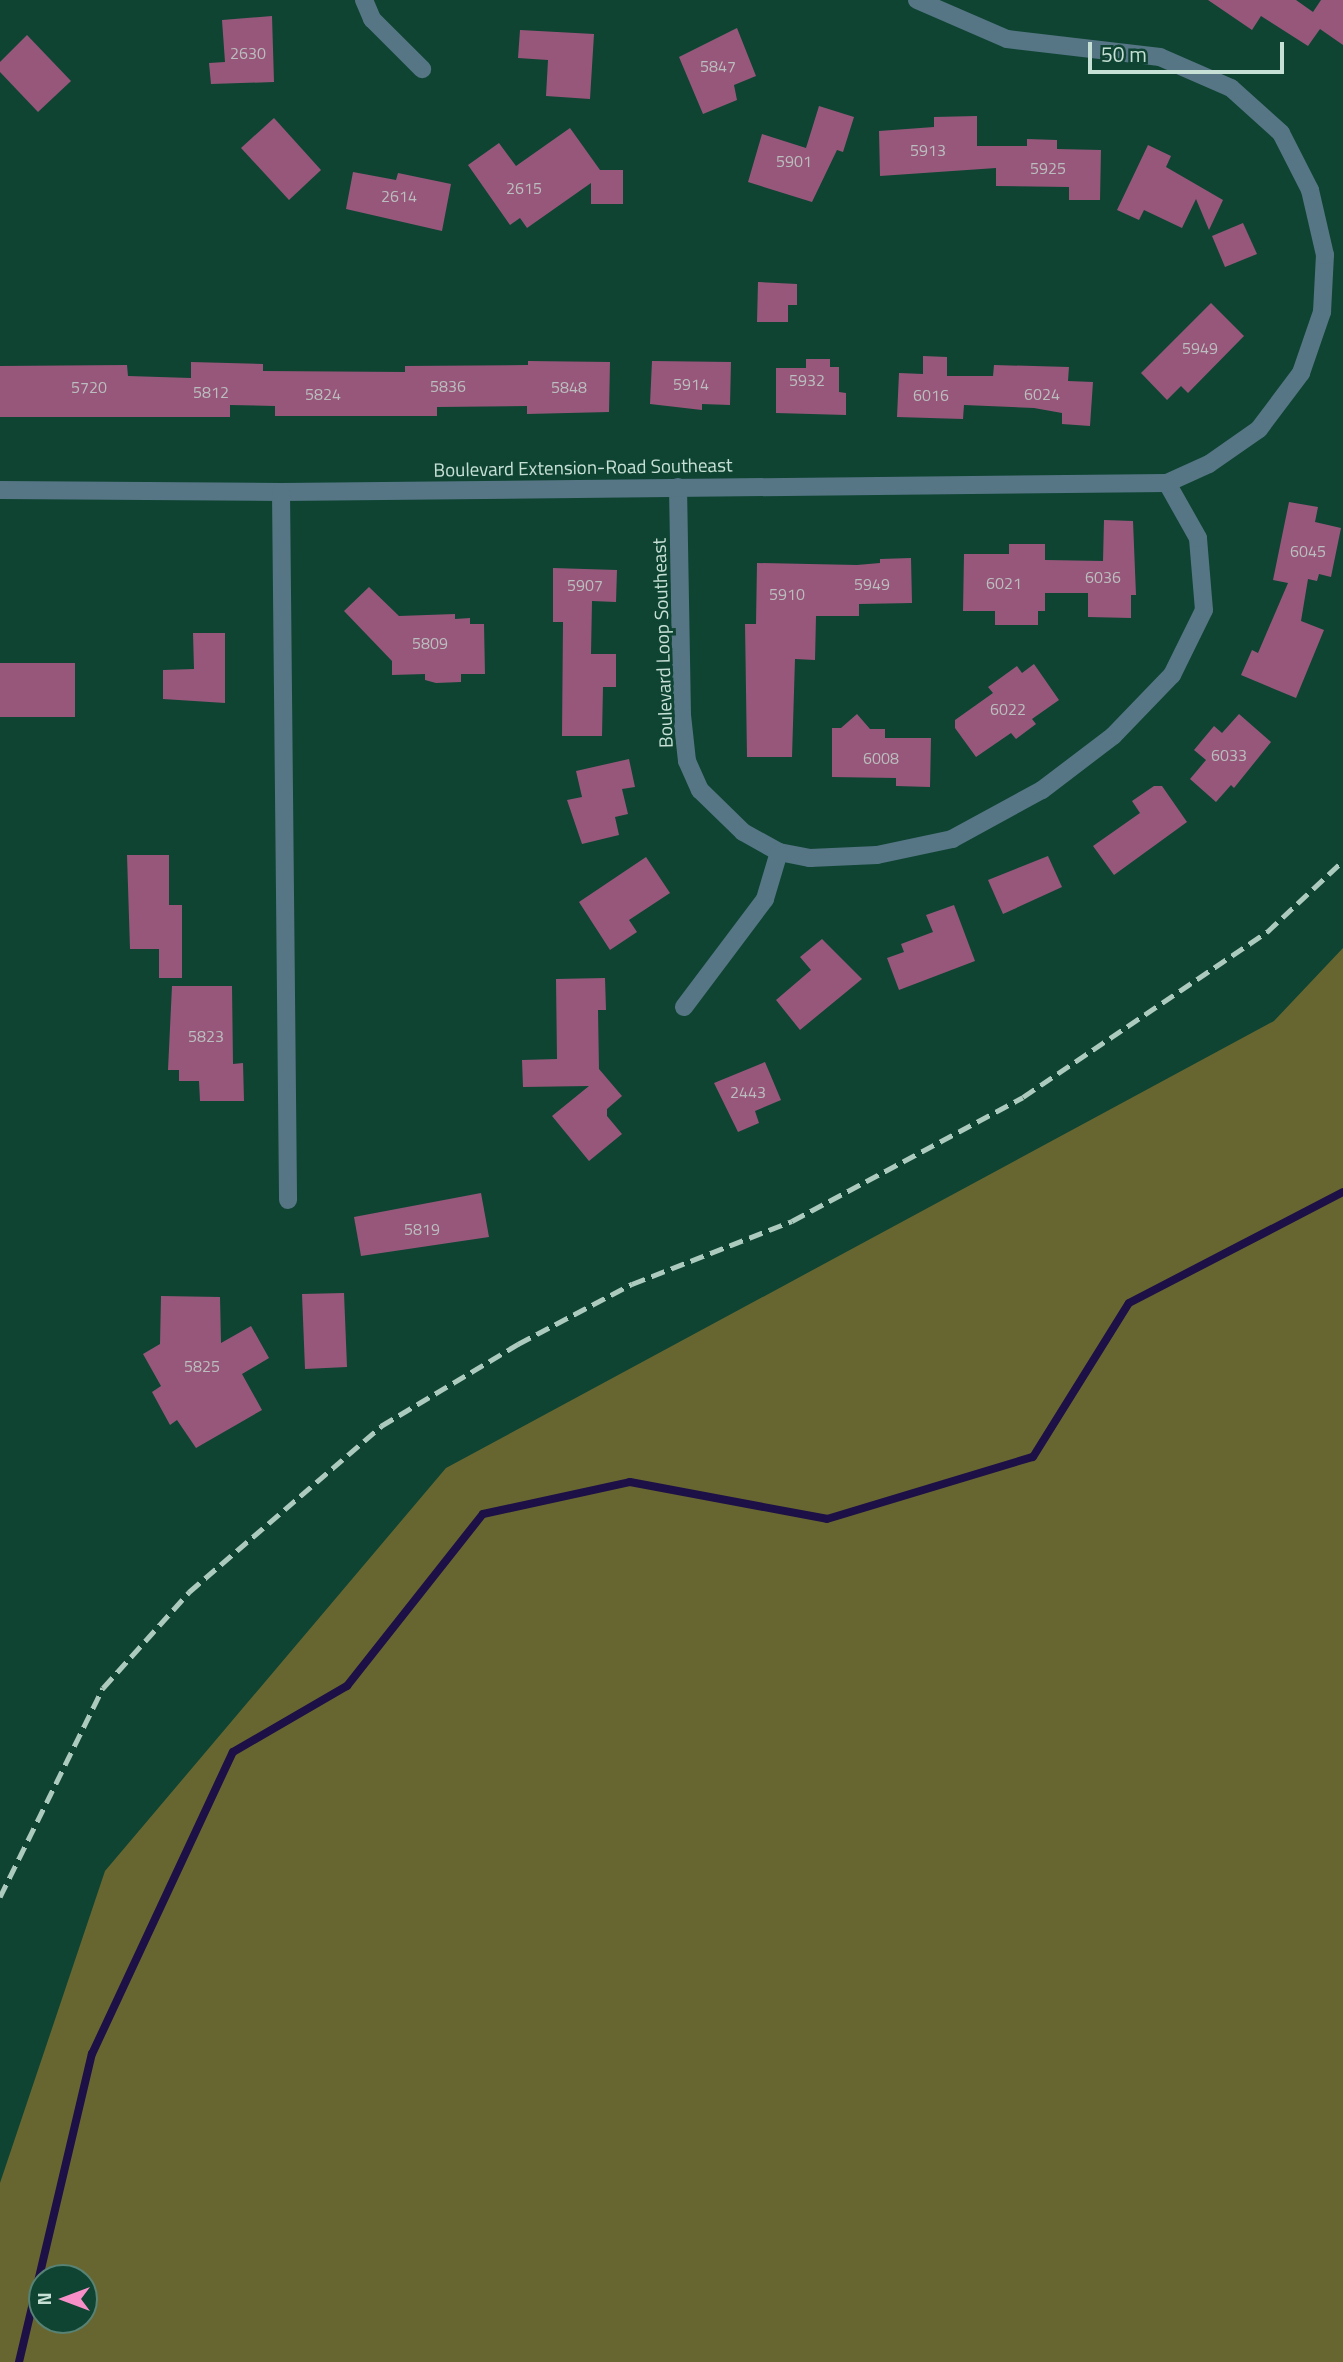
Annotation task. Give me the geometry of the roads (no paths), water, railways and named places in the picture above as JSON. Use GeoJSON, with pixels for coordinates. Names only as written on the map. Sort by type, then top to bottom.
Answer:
{"type":"FeatureCollection","features":[{"type":"Feature","properties":{"kind":"street"},"geometry":{"type":"LineString","coordinates":[[364,0],[372,19],[422,69]]}},
{"type":"Feature","properties":{"kind":"street"},"geometry":{"type":"LineString","coordinates":[[917,0],[1007,39],[1160,57],[1231,88],[1281,133],[1310,190],[1325,255],[1322,312],[1301,373],[1259,429],[1209,464],[1167,483]]}},
{"type":"Feature","properties":{"kind":"street","name":"Boulevard Extension-Road Southeast"},"geometry":{"type":"LineString","coordinates":[[0,490],[281,492],[1167,483]]}},
{"type":"Feature","properties":{"kind":"street","name":"Boulevard Loop Southeast"},"geometry":{"type":"LineString","coordinates":[[678,487],[682,715],[687,761],[700,790],[743,832],[779,852],[810,858],[877,856],[952,839],[1042,790],[1113,736],[1172,675],[1204,610],[1198,538],[1167,483]]}},
{"type":"Feature","properties":{"kind":"street"},"geometry":{"type":"LineString","coordinates":[[281,492],[288,1200]]}},
{"type":"Feature","properties":{"kind":"street"},"geometry":{"type":"LineString","coordinates":[[684,1007],[765,899],[779,852]]}},
{"type":"Feature","properties":{"kind":"waterway"},"geometry":{"type":"LineString","coordinates":[[19,2362],[92,2054],[233,1752],[347,1686],[483,1514],[630,1482],[827,1519],[1033,1457],[1129,1303],[1343,1192]]}},
{"type":"Feature","properties":{"kind":"railway"},"geometry":{"type":"LineString","coordinates":[[0,1897],[103,1688],[189,1592],[381,1426],[518,1344],[632,1284],[792,1221],[1023,1097],[1267,932],[1343,861]]}}]}
